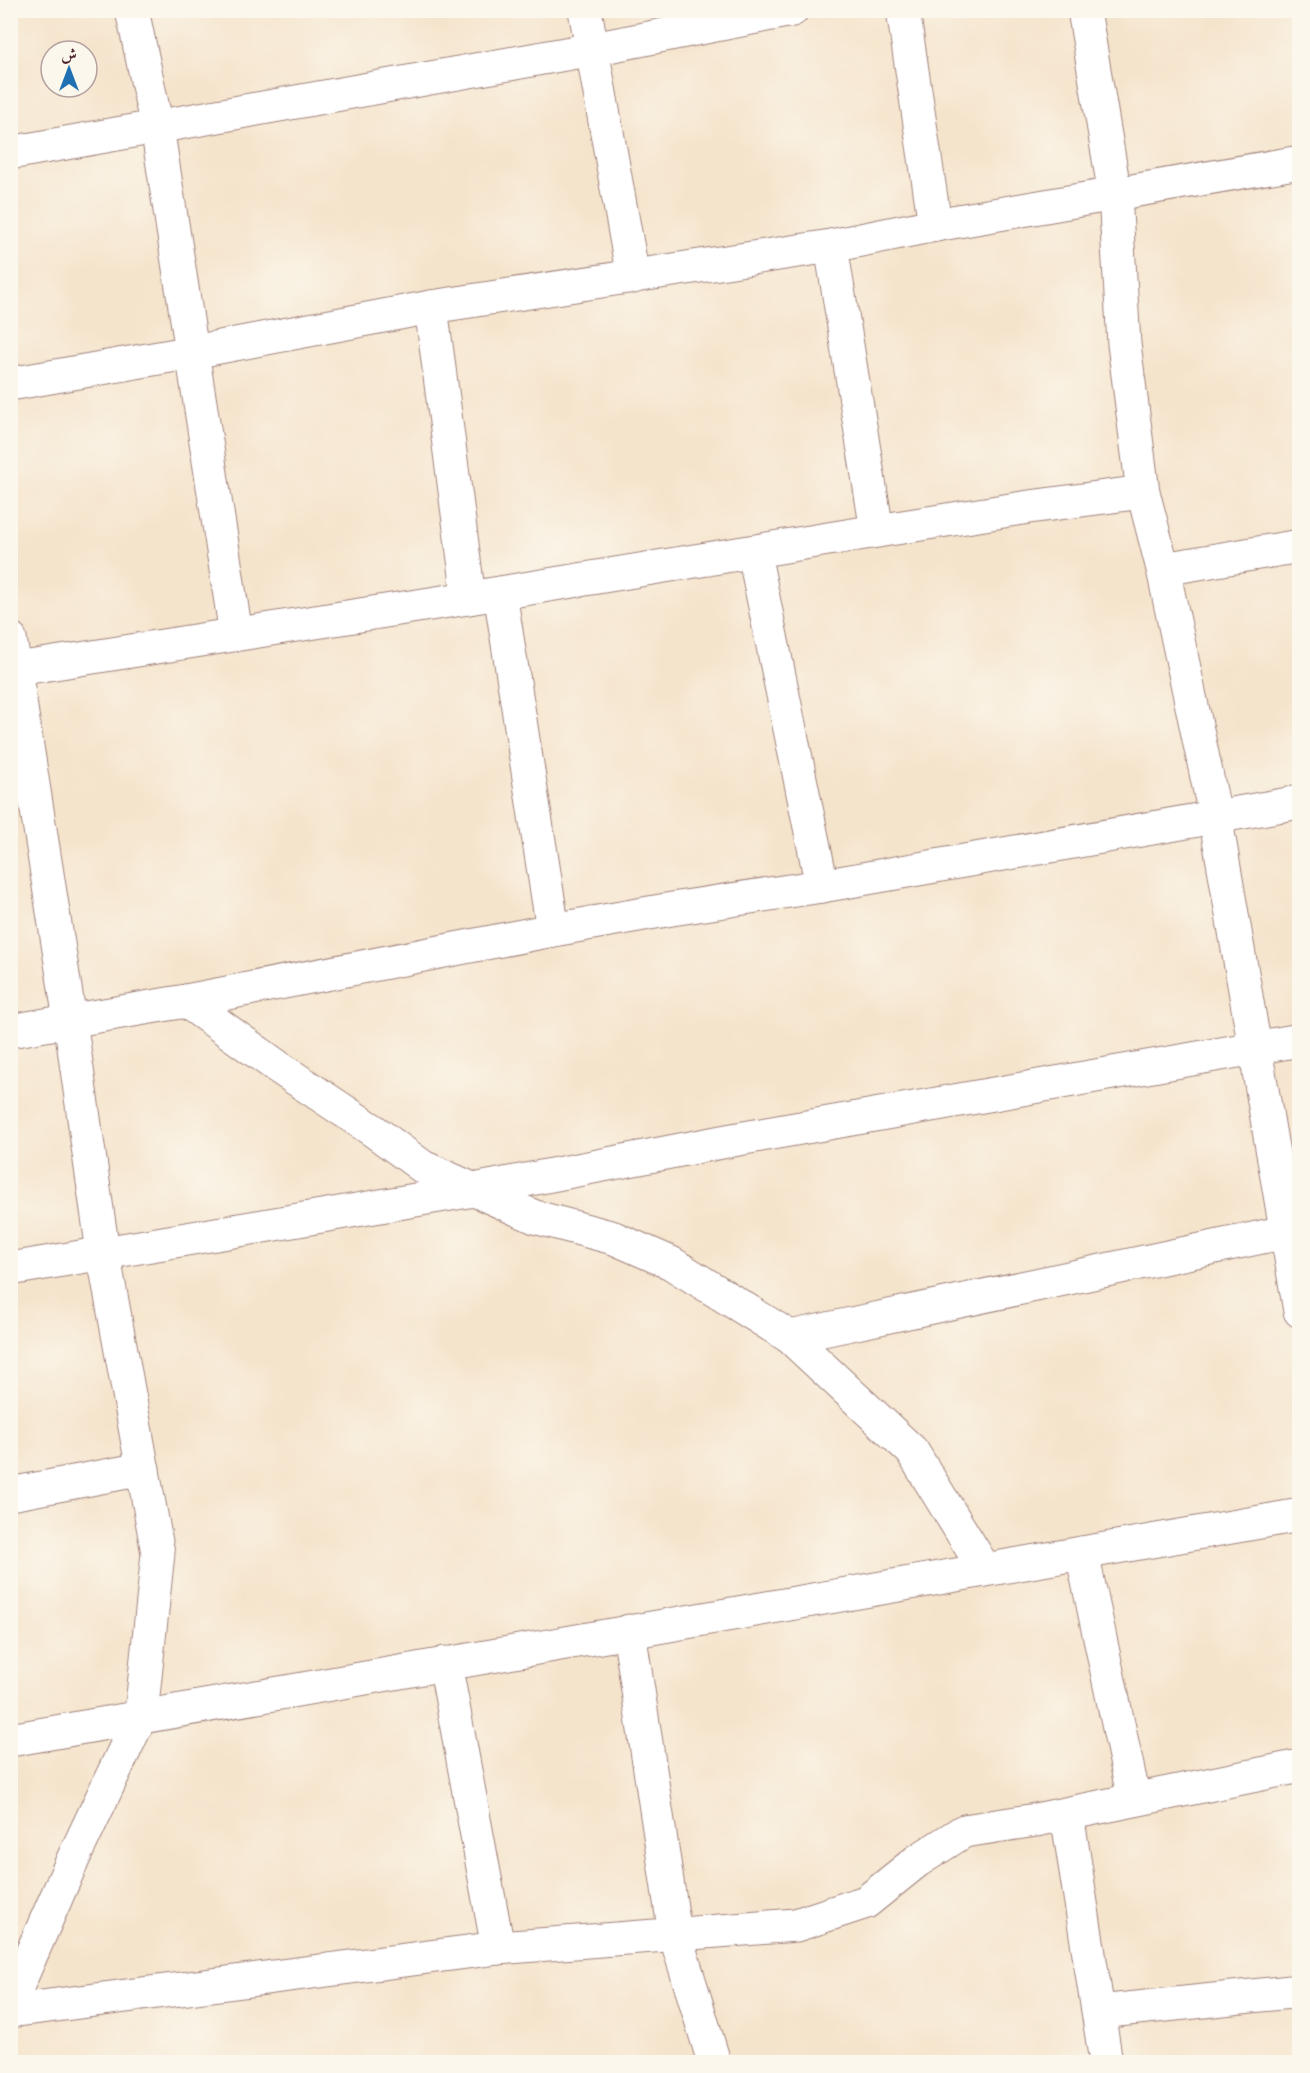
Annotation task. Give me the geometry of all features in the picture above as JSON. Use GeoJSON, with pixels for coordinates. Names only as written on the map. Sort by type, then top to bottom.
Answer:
{"type":"FeatureCollection","features":[{"type":"Feature","properties":{"kind":"street"},"geometry":{"type":"LineString","coordinates":[[132,10],[157,127],[236,634]]}},
{"type":"Feature","properties":{"kind":"street"},"geometry":{"type":"LineString","coordinates":[[585,10],[633,277]]}},
{"type":"Feature","properties":{"kind":"street"},"geometry":{"type":"LineString","coordinates":[[10,153],[593,49],[792,10]]}},
{"type":"Feature","properties":{"kind":"street"},"geometry":{"type":"LineString","coordinates":[[903,10],[934,225]]}},
{"type":"Feature","properties":{"kind":"street"},"geometry":{"type":"LineString","coordinates":[[1084,10],[1115,195],[1124,344],[1143,492],[1163,569],[1215,815],[1286,1232],[1298,1290]]}},
{"type":"Feature","properties":{"kind":"street"},"geometry":{"type":"LineString","coordinates":[[10,384],[431,307],[831,246],[934,225],[1299,162]]}},
{"type":"Feature","properties":{"kind":"street"},"geometry":{"type":"LineString","coordinates":[[831,246],[877,531]]}},
{"type":"Feature","properties":{"kind":"street"},"geometry":{"type":"LineString","coordinates":[[431,307],[484,596],[553,930]]}},
{"type":"Feature","properties":{"kind":"street"},"geometry":{"type":"LineString","coordinates":[[10,2003],[74,1857],[141,1715],[158,1553],[103,1252],[70,1020],[12,659],[236,634],[754,553],[1029,507],[1143,492]]}},
{"type":"Feature","properties":{"kind":"street"},"geometry":{"type":"LineString","coordinates":[[1163,569],[1299,546]]}},
{"type":"Feature","properties":{"kind":"street"},"geometry":{"type":"LineString","coordinates":[[754,553],[822,886]]}},
{"type":"Feature","properties":{"kind":"street"},"geometry":{"type":"LineString","coordinates":[[10,1031],[186,1001],[553,930],[822,886],[1299,802]]}},
{"type":"Feature","properties":{"kind":"street"},"geometry":{"type":"LineString","coordinates":[[186,1001],[423,1167],[535,1217],[614,1238],[671,1263],[790,1337],[912,1451],[985,1570]]}},
{"type":"Feature","properties":{"kind":"street"},"geometry":{"type":"LineString","coordinates":[[10,1269],[474,1190],[727,1141],[1299,1040]]}},
{"type":"Feature","properties":{"kind":"street"},"geometry":{"type":"LineString","coordinates":[[790,1337],[1286,1232]]}},
{"type":"Feature","properties":{"kind":"street"},"geometry":{"type":"LineString","coordinates":[[10,1494],[143,1469]]}},
{"type":"Feature","properties":{"kind":"street"},"geometry":{"type":"LineString","coordinates":[[10,1740],[141,1715],[1299,1515]]}},
{"type":"Feature","properties":{"kind":"street"},"geometry":{"type":"LineString","coordinates":[[1082,1553],[1134,1799]]}},
{"type":"Feature","properties":{"kind":"street"},"geometry":{"type":"LineString","coordinates":[[629,1631],[675,1934],[714,2062]]}},
{"type":"Feature","properties":{"kind":"street"},"geometry":{"type":"LineString","coordinates":[[444,1663],[498,1948]]}},
{"type":"Feature","properties":{"kind":"street"},"geometry":{"type":"LineString","coordinates":[[10,2011],[498,1948],[796,1925],[866,1902],[917,1861],[964,1831],[1036,1821],[1299,1766]]}},
{"type":"Feature","properties":{"kind":"street"},"geometry":{"type":"LineString","coordinates":[[1067,1814],[1106,2062]]}},
{"type":"Feature","properties":{"kind":"street"},"geometry":{"type":"LineString","coordinates":[[1099,2012],[1299,1991]]}}]}
